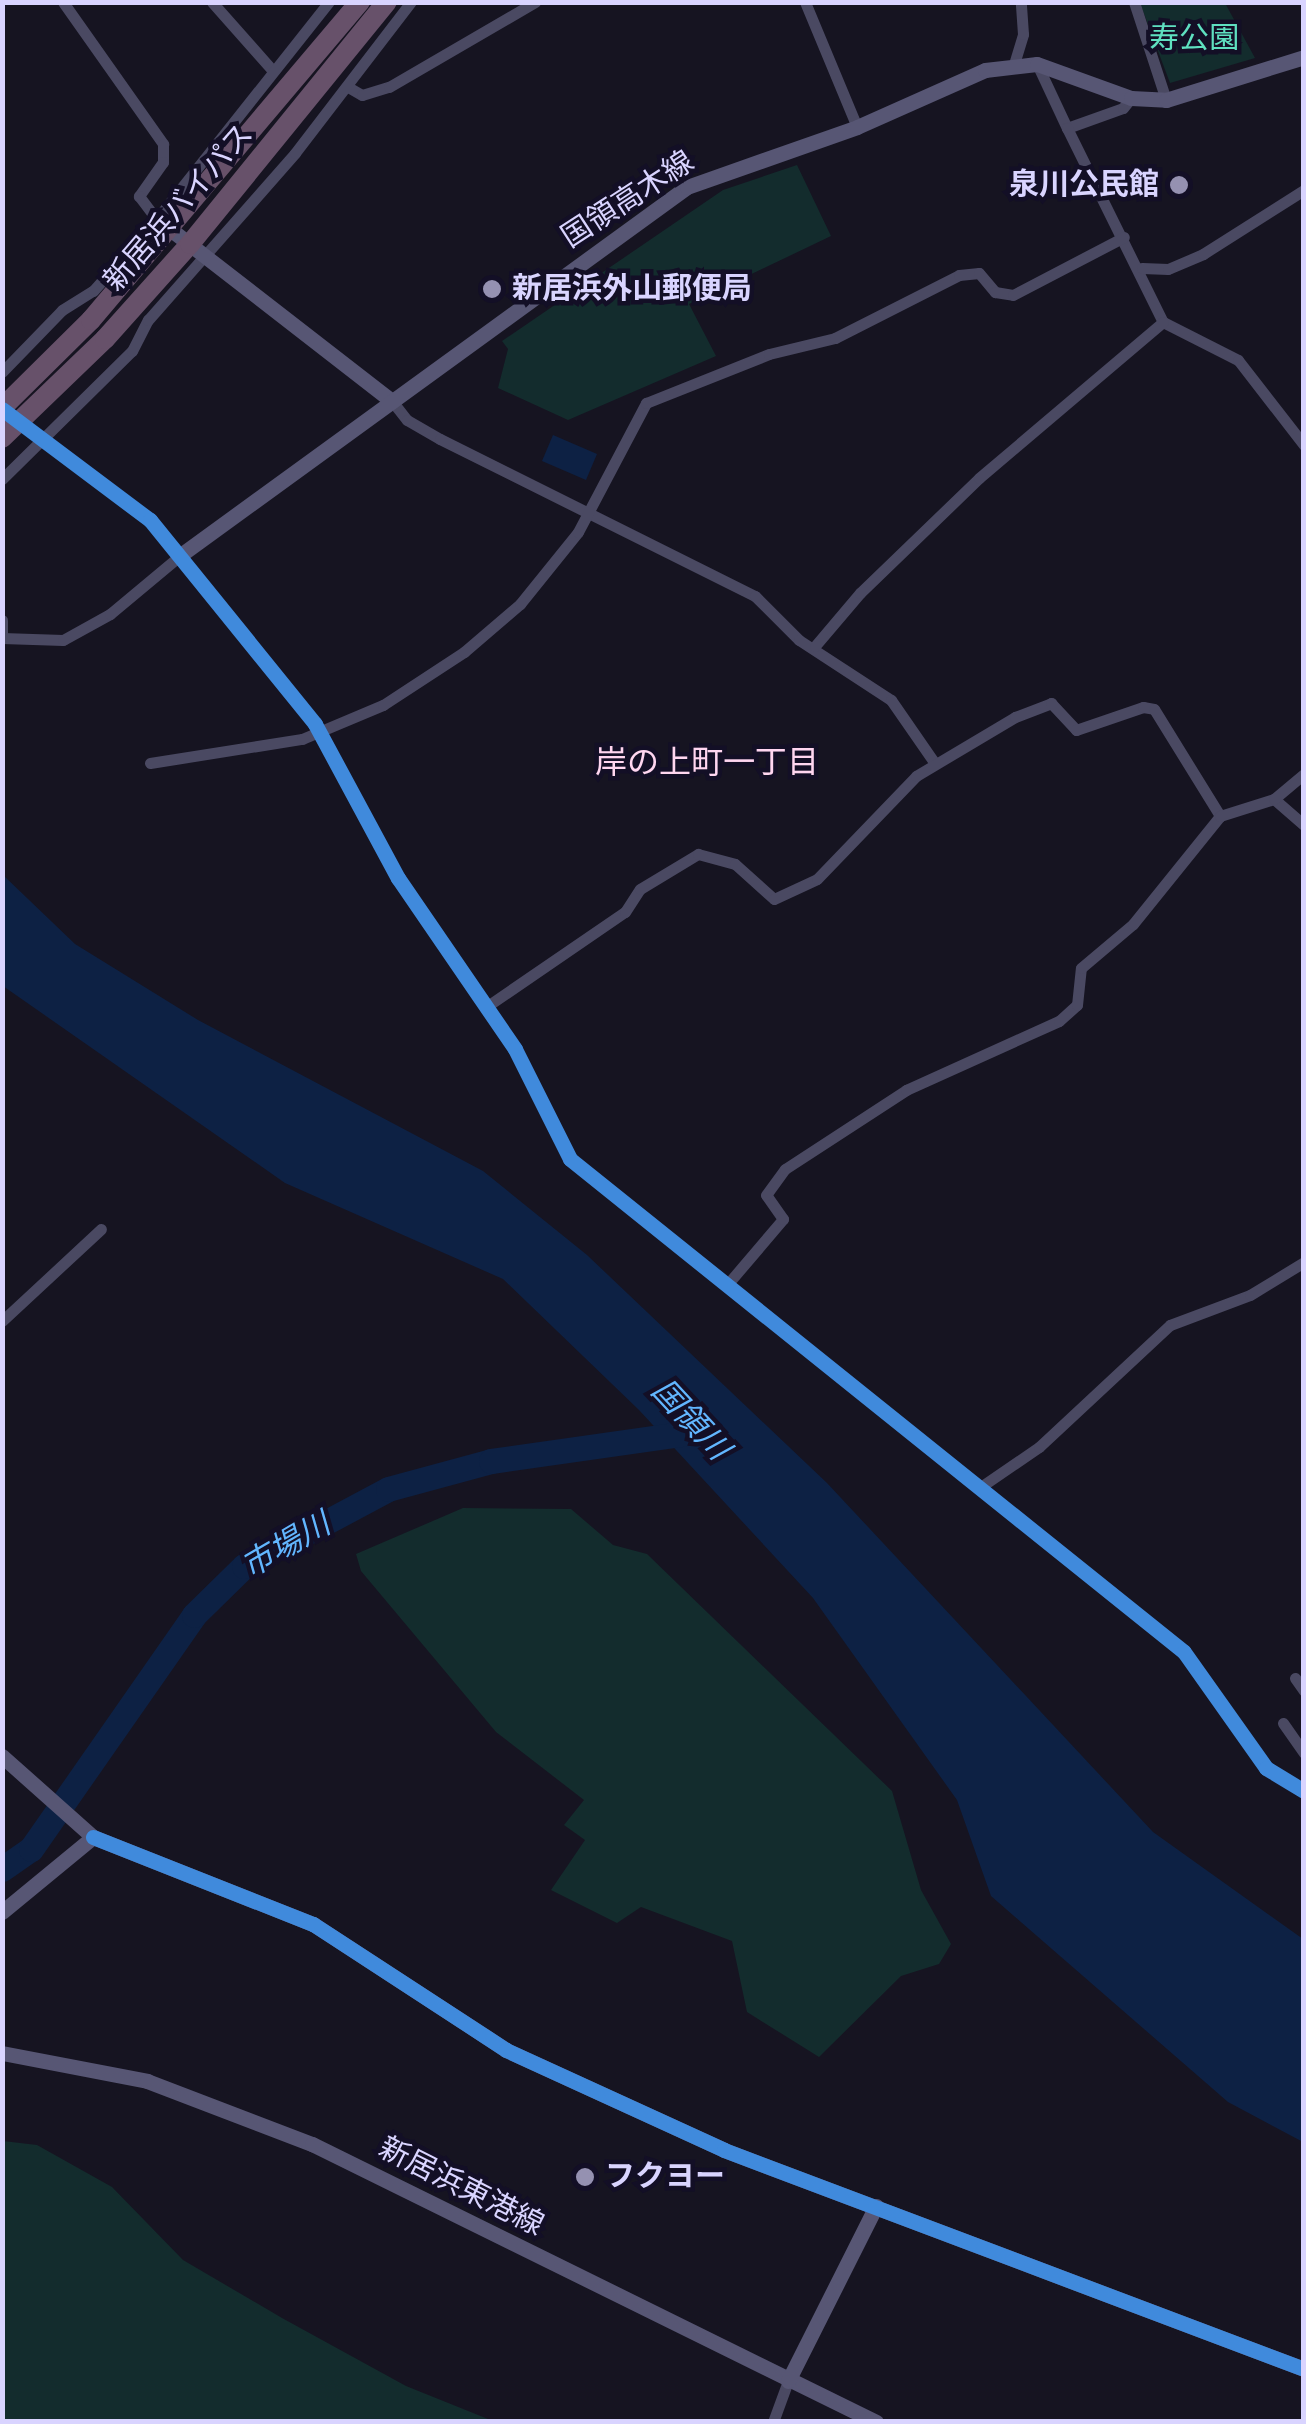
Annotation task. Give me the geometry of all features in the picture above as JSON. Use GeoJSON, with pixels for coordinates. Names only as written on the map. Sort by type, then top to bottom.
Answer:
{"type":"FeatureCollection","features":[{"type":"Feature","properties":{"kind":"highway","name":"新居浜バイパス"},"geometry":{"type":"LineString","coordinates":[[2,408],[360,2]]}},
{"type":"Feature","properties":{"kind":"highway","name":"新居浜バイパス"},"geometry":{"type":"LineString","coordinates":[[2,438],[198,250],[387,2]]}},
{"type":"Feature","properties":{"kind":"main road","name":"国領高木線"},"geometry":{"type":"LineString","coordinates":[[182,554],[688,187],[857,127],[985,70],[1037,64],[1131,98],[1166,100],[1304,57]]}},
{"type":"Feature","properties":{"kind":"main road"},"geometry":{"type":"LineString","coordinates":[[163,224],[392,401]]}},
{"type":"Feature","properties":{"kind":"main road"},"geometry":{"type":"LineString","coordinates":[[3,1757],[87,1832],[313,1924],[506,2050],[724,2150],[1304,2369]]}},
{"type":"Feature","properties":{"kind":"main road"},"geometry":{"type":"LineString","coordinates":[[2,1912],[87,1832]]}},
{"type":"Feature","properties":{"kind":"main road","name":"新居浜東港線"},"geometry":{"type":"LineString","coordinates":[[2,2053],[147,2081],[312,2144],[788,2382],[876,2422]]}},
{"type":"Feature","properties":{"kind":"main road"},"geometry":{"type":"LineString","coordinates":[[788,2382],[876,2206]]}},
{"type":"Feature","properties":{"kind":"street"},"geometry":{"type":"LineString","coordinates":[[63,2],[163,144],[163,162],[138,196],[163,224]]}},
{"type":"Feature","properties":{"kind":"street"},"geometry":{"type":"LineString","coordinates":[[212,2],[273,71]]}},
{"type":"Feature","properties":{"kind":"street"},"geometry":{"type":"LineString","coordinates":[[2,372],[62,310],[93,291],[163,224],[273,71],[329,2]]}},
{"type":"Feature","properties":{"kind":"street"},"geometry":{"type":"LineString","coordinates":[[2,479],[132,351],[148,320],[198,250],[348,87],[411,2]]}},
{"type":"Feature","properties":{"kind":"street"},"geometry":{"type":"LineString","coordinates":[[348,87],[362,95],[389,87],[535,2]]}},
{"type":"Feature","properties":{"kind":"street"},"geometry":{"type":"LineString","coordinates":[[805,2],[857,127]]}},
{"type":"Feature","properties":{"kind":"street"},"geometry":{"type":"LineString","coordinates":[[1021,2],[1024,34]]}},
{"type":"Feature","properties":{"kind":"street"},"geometry":{"type":"LineString","coordinates":[[1014,64],[1036,2]]}},
{"type":"Feature","properties":{"kind":"street"},"geometry":{"type":"LineString","coordinates":[[1134,2],[1166,100]]}},
{"type":"Feature","properties":{"kind":"street"},"geometry":{"type":"LineString","coordinates":[[1037,64],[1142,268],[1164,322],[1238,360],[1304,444]]}},
{"type":"Feature","properties":{"kind":"street"},"geometry":{"type":"LineString","coordinates":[[1067,128],[1123,108],[1131,98]]}},
{"type":"Feature","properties":{"kind":"street"},"geometry":{"type":"LineString","coordinates":[[1142,268],[1168,268],[1202,254],[1304,190]]}},
{"type":"Feature","properties":{"kind":"street"},"geometry":{"type":"LineString","coordinates":[[150,764],[320,732],[383,705],[464,652],[520,604],[589,512],[646,403],[769,354],[835,338],[959,274],[979,273],[995,292],[1013,294],[1124,237]]}},
{"type":"Feature","properties":{"kind":"street"},"geometry":{"type":"LineString","coordinates":[[815,646],[860,593],[979,478],[1164,322]]}},
{"type":"Feature","properties":{"kind":"street"},"geometry":{"type":"LineString","coordinates":[[392,401],[408,420],[440,439],[723,576],[891,700],[934,762]]}},
{"type":"Feature","properties":{"kind":"street"},"geometry":{"type":"LineString","coordinates":[[41,438],[150,520],[182,554],[320,732],[398,878],[515,1049],[570,1159],[1184,1652],[1266,1768],[1304,1791]]}},
{"type":"Feature","properties":{"kind":"street"},"geometry":{"type":"LineString","coordinates":[[2,620],[2,638],[63,640],[110,614],[182,554]]}},
{"type":"Feature","properties":{"kind":"street"},"geometry":{"type":"LineString","coordinates":[[486,1007],[626,912],[640,888],[698,854],[735,864],[774,899],[817,879],[934,762],[1052,703],[1076,730],[1143,707],[1154,709],[1220,816]]}},
{"type":"Feature","properties":{"kind":"street"},"geometry":{"type":"LineString","coordinates":[[726,1286],[784,1219],[766,1196],[785,1169],[906,1090],[1060,1021],[1077,1005],[1081,968],[1133,924],[1220,816],[1274,799],[1304,774]]}},
{"type":"Feature","properties":{"kind":"street"},"geometry":{"type":"LineString","coordinates":[[1274,799],[1304,825]]}},
{"type":"Feature","properties":{"kind":"street"},"geometry":{"type":"LineString","coordinates":[[2,1321],[101,1229]]}},
{"type":"Feature","properties":{"kind":"street"},"geometry":{"type":"LineString","coordinates":[[982,1486],[1039,1447],[1170,1325],[1250,1294],[1304,1262]]}},
{"type":"Feature","properties":{"kind":"street"},"geometry":{"type":"LineString","coordinates":[[1295,1678],[1304,1690]]}},
{"type":"Feature","properties":{"kind":"street"},"geometry":{"type":"LineString","coordinates":[[1284,1723],[1304,1753]]}},
{"type":"Feature","properties":{"kind":"street"},"geometry":{"type":"LineString","coordinates":[[773,2422],[788,2382]]}},
{"type":"Feature","properties":{"kind":"green space","name":"寿公園"},"geometry":{"type":"Polygon","coordinates":[[[1140,3],[1225,3],[1255,58],[1170,83],[1140,3]]]}},
{"type":"Feature","properties":{"kind":"green space"},"geometry":{"type":"Polygon","coordinates":[[[797,165],[831,236],[689,304],[716,356],[568,420],[498,388],[508,349],[502,341],[723,190],[797,165]]]}},
{"type":"Feature","properties":{"kind":"green space"},"geometry":{"type":"Polygon","coordinates":[[[463,1508],[571,1509],[613,1545],[647,1554],[892,1791],[921,1890],[951,1944],[939,1964],[901,1976],[819,2057],[747,2012],[732,1941],[641,1907],[617,1923],[551,1890],[585,1840],[564,1825],[584,1800],[496,1732],[361,1571],[356,1554],[463,1508]]]}},
{"type":"Feature","properties":{"kind":"green space"},"geometry":{"type":"Polygon","coordinates":[[[3,2141],[37,2145],[112,2187],[183,2260],[282,2318],[406,2386],[493,2421],[3,2421],[3,2141]]]}},
{"type":"Feature","properties":{"kind":"water"},"geometry":{"type":"Polygon","coordinates":[[[553,435],[597,454],[586,480],[542,461],[553,435]]]}},
{"type":"Feature","properties":{"kind":"water","name":"国領川"},"geometry":{"type":"Polygon","coordinates":[[[3,875],[75,944],[198,1020],[483,1171],[587,1255],[827,1483],[1153,1832],[1303,1939],[1303,2142],[1228,2102],[991,1896],[957,1800],[813,1598],[639,1410],[503,1279],[285,1183],[3,986],[3,875]]]}},
{"type":"Feature","properties":{"kind":"waterway","name":"市場川"},"geometry":{"type":"LineString","coordinates":[[2,1869],[31,1849],[194,1615],[244,1566],[388,1489],[491,1461],[696,1432]]}},
{"type":"Feature","properties":{"kind":"cycle path"},"geometry":{"type":"LineString","coordinates":[[2,409],[150,520],[315,724],[398,878],[515,1049],[570,1159],[1184,1652],[1266,1768],[1304,1791]]}},
{"type":"Feature","properties":{"kind":"cycle path"},"geometry":{"type":"LineString","coordinates":[[93,1837],[313,1924],[506,2050],[724,2150],[1304,2369]]}},
{"type":"Feature","properties":{"kind":"place","name":"泉川公民館"},"geometry":{"type":"Point","coordinates":[1179,185]}},
{"type":"Feature","properties":{"kind":"place","name":"新居浜外山郵便局"},"geometry":{"type":"Point","coordinates":[492,289]}},
{"type":"Feature","properties":{"kind":"place","name":"フクヨー"},"geometry":{"type":"Point","coordinates":[585,2177]}},
{"type":"Feature","properties":{"kind":"district","name":"岸の上町一丁目"},"geometry":{"type":"Point","coordinates":[707,763]}}]}
